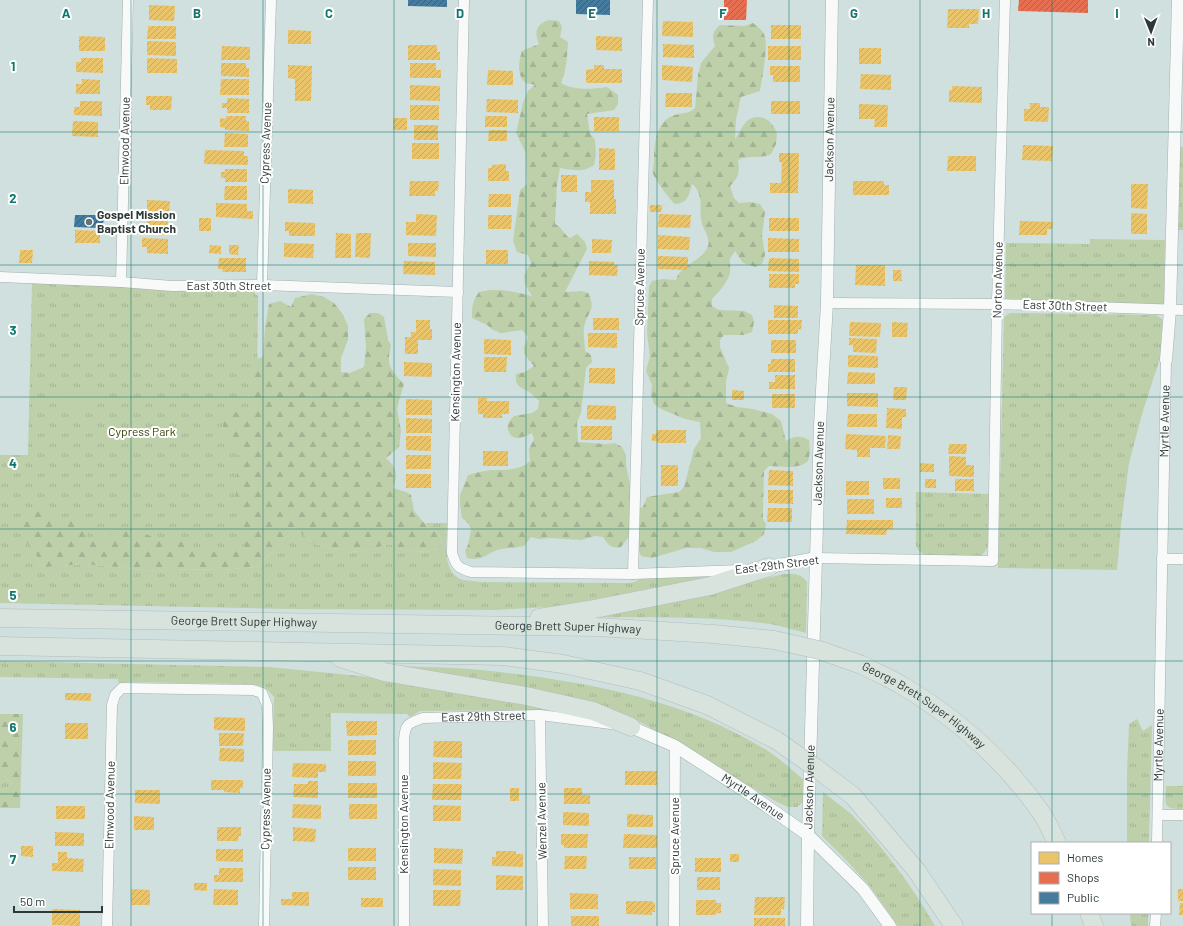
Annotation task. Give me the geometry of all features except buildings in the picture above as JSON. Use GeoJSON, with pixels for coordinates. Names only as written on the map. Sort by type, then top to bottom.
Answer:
{"type":"FeatureCollection","features":[{"type":"Feature","properties":{"kind":"highway"},"geometry":{"type":"LineString","coordinates":[[489,626],[589,610],[710,586],[769,568]]}},
{"type":"Feature","properties":{"kind":"highway","name":"George Brett Super Highway"},"geometry":{"type":"LineString","coordinates":[[0,618],[597,627],[713,634],[774,640],[819,650],[862,665],[901,685],[934,706],[979,741],[1010,773],[1040,812],[1056,842]]}},
{"type":"Feature","properties":{"kind":"highway"},"geometry":{"type":"LineString","coordinates":[[0,646],[503,656],[563,664],[640,681],[707,705],[776,740],[853,796],[916,870],[954,926]]}},
{"type":"Feature","properties":{"kind":"highway"},"geometry":{"type":"LineString","coordinates":[[322,652],[384,672],[526,696],[593,711],[631,726]]}},
{"type":"Feature","properties":{"kind":"highway"},"geometry":{"type":"LineString","coordinates":[[1089,914],[1094,926]]}},
{"type":"Feature","properties":{"kind":"street","name":"Elmwood Avenue"},"geometry":{"type":"LineString","coordinates":[[121,282],[128,0]]}},
{"type":"Feature","properties":{"kind":"street","name":"Cypress Avenue"},"geometry":{"type":"LineString","coordinates":[[262,285],[271,0]]}},
{"type":"Feature","properties":{"kind":"street","name":"Kensington Avenue"},"geometry":{"type":"LineString","coordinates":[[464,0],[452,553],[455,563],[461,569],[471,572],[633,574]]}},
{"type":"Feature","properties":{"kind":"street","name":"Spruce Avenue"},"geometry":{"type":"LineString","coordinates":[[633,574],[648,0]]}},
{"type":"Feature","properties":{"kind":"street","name":"Jackson Avenue"},"geometry":{"type":"LineString","coordinates":[[807,926],[808,835],[820,425],[827,303],[832,0]]}},
{"type":"Feature","properties":{"kind":"street","name":"Norton Avenue"},"geometry":{"type":"LineString","coordinates":[[993,561],[997,304],[1005,0]]}},
{"type":"Feature","properties":{"kind":"street","name":"Myrtle Avenue"},"geometry":{"type":"LineString","coordinates":[[1157,842],[1166,360],[1170,310],[1178,0]]}},
{"type":"Feature","properties":{"kind":"street","name":"East 30th Street"},"geometry":{"type":"LineString","coordinates":[[0,277],[121,282],[172,286],[262,285],[458,292]]}},
{"type":"Feature","properties":{"kind":"street","name":"East 30th Street"},"geometry":{"type":"LineString","coordinates":[[827,303],[997,304],[1183,310]]}},
{"type":"Feature","properties":{"kind":"street","name":"East 29th Street"},"geometry":{"type":"LineString","coordinates":[[633,574],[731,571],[769,568],[816,558],[993,561]]}},
{"type":"Feature","properties":{"kind":"street"},"geometry":{"type":"LineString","coordinates":[[1162,559],[1183,559]]}},
{"type":"Feature","properties":{"kind":"street","name":"Elmwood Avenue"},"geometry":{"type":"LineString","coordinates":[[107,926],[112,705],[115,695],[122,688]]}},
{"type":"Feature","properties":{"kind":"street","name":"Cypress Avenue"},"geometry":{"type":"LineString","coordinates":[[122,688],[253,690],[262,693],[267,705],[268,727],[264,926]]}},
{"type":"Feature","properties":{"kind":"street","name":"East 29th Street"},"geometry":{"type":"LineString","coordinates":[[409,722],[423,718],[540,716],[631,726],[675,746]]}},
{"type":"Feature","properties":{"kind":"street","name":"Wenzel Avenue"},"geometry":{"type":"LineString","coordinates":[[540,716],[543,926]]}},
{"type":"Feature","properties":{"kind":"street","name":"Kensington Avenue"},"geometry":{"type":"LineString","coordinates":[[404,926],[404,729],[409,722]]}},
{"type":"Feature","properties":{"kind":"street","name":"Spruce Avenue"},"geometry":{"type":"LineString","coordinates":[[674,926],[675,746]]}},
{"type":"Feature","properties":{"kind":"street","name":"Myrtle Avenue"},"geometry":{"type":"LineString","coordinates":[[675,746],[745,791],[808,835],[863,889],[890,926]]}},
{"type":"Feature","properties":{"kind":"street"},"geometry":{"type":"LineString","coordinates":[[1158,815],[1183,815]]}},
{"type":"Feature","properties":{"kind":"street"},"geometry":{"type":"LineString","coordinates":[[1155,926],[1156,914]]}},
{"type":"Feature","properties":{"kind":"green space"},"geometry":{"type":"Polygon","coordinates":[[[549,20],[559,21],[562,27],[560,37],[568,42],[566,68],[561,83],[566,86],[577,88],[589,89],[607,87],[618,95],[618,104],[614,110],[587,114],[590,133],[595,140],[596,155],[594,165],[590,168],[582,170],[560,168],[557,185],[555,224],[560,227],[570,238],[577,234],[585,242],[587,249],[565,292],[581,291],[588,293],[592,303],[585,322],[584,333],[585,351],[591,355],[592,362],[586,368],[581,413],[577,422],[578,442],[606,444],[615,443],[622,447],[626,455],[626,465],[631,489],[631,512],[643,507],[647,497],[679,492],[684,487],[694,449],[701,438],[700,422],[685,419],[661,409],[654,404],[651,395],[652,385],[646,371],[650,356],[647,333],[649,287],[652,281],[663,279],[676,280],[678,275],[685,267],[703,254],[709,242],[701,218],[700,200],[696,187],[692,184],[687,198],[683,202],[675,204],[653,174],[656,138],[660,128],[667,119],[675,115],[689,112],[695,108],[698,75],[701,63],[715,46],[713,34],[720,25],[745,26],[753,23],[764,35],[766,42],[765,56],[760,91],[741,97],[736,119],[735,139],[748,120],[759,117],[767,119],[774,127],[777,133],[776,144],[771,154],[767,156],[746,157],[738,160],[738,174],[730,186],[734,198],[739,203],[750,202],[760,204],[765,212],[762,235],[765,255],[762,264],[756,267],[743,263],[735,251],[730,259],[729,276],[712,299],[712,306],[719,310],[744,311],[752,315],[754,322],[752,332],[743,335],[724,335],[720,340],[720,347],[729,368],[726,382],[726,403],[737,407],[772,414],[781,421],[786,441],[797,437],[806,438],[809,440],[810,452],[808,461],[800,466],[769,466],[764,471],[763,519],[766,524],[764,534],[756,541],[731,552],[714,552],[701,548],[686,548],[652,558],[641,556],[631,534],[621,547],[610,546],[603,537],[595,536],[581,540],[551,538],[539,539],[531,537],[524,546],[496,550],[478,559],[467,558],[465,551],[468,545],[471,530],[469,524],[462,518],[460,495],[468,475],[490,470],[521,467],[530,461],[529,449],[534,439],[532,433],[524,437],[514,438],[508,429],[508,424],[514,416],[532,413],[538,409],[539,401],[530,393],[518,386],[516,381],[516,374],[525,372],[534,366],[524,354],[524,347],[528,337],[522,330],[502,333],[493,330],[487,325],[472,318],[472,310],[474,301],[479,292],[499,290],[532,296],[524,280],[531,263],[528,255],[517,252],[513,241],[520,190],[527,184],[526,153],[516,133],[523,103],[528,91],[535,85],[526,83],[523,80],[519,63],[522,51],[539,44],[537,29],[541,24],[549,20]]]}},
{"type":"Feature","properties":{"kind":"green space"},"geometry":{"type":"Polygon","coordinates":[[[1180,147],[1183,147],[1183,230],[1177,230],[1180,147]]]}},
{"type":"Feature","properties":{"kind":"green space"},"geometry":{"type":"Polygon","coordinates":[[[1090,239],[1165,240],[1164,304],[1007,301],[1005,298],[1006,243],[1090,244],[1090,239]]]}},
{"type":"Feature","properties":{"kind":"green space","name":"Cypress Park"},"geometry":{"type":"Polygon","coordinates":[[[32,282],[180,290],[243,290],[252,291],[258,296],[256,466],[270,554],[36,554],[39,563],[46,567],[84,564],[157,571],[172,569],[222,570],[256,567],[279,546],[294,527],[315,544],[349,552],[363,551],[390,544],[404,550],[426,552],[438,548],[442,542],[438,532],[430,530],[425,523],[447,523],[446,547],[448,564],[451,571],[463,580],[482,582],[629,583],[635,582],[641,578],[727,575],[712,581],[621,599],[567,606],[495,610],[288,609],[0,603],[0,455],[28,455],[32,282]]]}},
{"type":"Feature","properties":{"kind":"green space"},"geometry":{"type":"Polygon","coordinates":[[[312,294],[324,297],[334,303],[342,313],[348,326],[348,340],[341,358],[341,372],[350,373],[364,367],[366,347],[364,319],[370,313],[378,313],[384,317],[388,340],[391,345],[389,358],[390,367],[395,375],[404,384],[397,409],[401,431],[399,447],[386,458],[396,472],[396,479],[393,488],[411,495],[414,511],[430,530],[438,532],[442,542],[438,548],[426,552],[403,550],[390,544],[363,551],[349,552],[315,544],[294,527],[279,546],[256,567],[222,570],[172,569],[157,571],[84,564],[46,567],[39,563],[36,554],[27,543],[20,524],[24,517],[34,511],[44,513],[49,516],[58,526],[73,519],[82,522],[86,530],[87,538],[94,540],[103,539],[121,529],[133,529],[153,537],[169,537],[182,542],[191,549],[229,549],[245,545],[247,541],[242,528],[242,506],[236,495],[238,451],[224,428],[222,421],[232,413],[243,411],[252,412],[254,399],[249,367],[251,360],[263,357],[265,327],[269,304],[280,301],[291,307],[295,298],[312,294]]]}},
{"type":"Feature","properties":{"kind":"green space"},"geometry":{"type":"Polygon","coordinates":[[[1010,313],[1156,315],[1162,319],[1163,327],[1161,334],[1162,342],[1160,358],[1142,414],[1129,463],[1117,570],[998,568],[1004,317],[1010,313]]]}},
{"type":"Feature","properties":{"kind":"green space"},"geometry":{"type":"Polygon","coordinates":[[[62,390],[95,390],[94,407],[62,407],[62,390]]]}},
{"type":"Feature","properties":{"kind":"green space"},"geometry":{"type":"Polygon","coordinates":[[[916,492],[989,494],[988,546],[984,553],[980,556],[961,558],[925,555],[919,551],[916,546],[916,492]]]}},
{"type":"Feature","properties":{"kind":"green space"},"geometry":{"type":"Polygon","coordinates":[[[784,574],[794,574],[800,576],[807,582],[806,633],[770,624],[721,619],[571,617],[650,605],[784,574]]]}},
{"type":"Feature","properties":{"kind":"green space"},"geometry":{"type":"Polygon","coordinates":[[[0,661],[269,667],[360,676],[507,699],[550,710],[420,711],[410,717],[407,714],[331,713],[331,751],[272,751],[274,697],[261,686],[244,684],[128,682],[119,684],[118,679],[0,677],[0,661]]]}},
{"type":"Feature","properties":{"kind":"green space"},"geometry":{"type":"Polygon","coordinates":[[[393,666],[470,669],[555,679],[629,694],[666,705],[701,717],[736,733],[768,751],[803,779],[803,802],[797,807],[788,807],[777,802],[644,724],[597,705],[393,666]]]}},
{"type":"Feature","properties":{"kind":"green space"},"geometry":{"type":"Polygon","coordinates":[[[0,714],[23,714],[20,808],[0,808],[0,789],[5,790],[12,783],[0,773],[0,714]]]}},
{"type":"Feature","properties":{"kind":"green space"},"geometry":{"type":"Polygon","coordinates":[[[1137,719],[1143,731],[1152,725],[1149,842],[1127,842],[1129,724],[1137,719]]]}},
{"type":"Feature","properties":{"kind":"green space"},"geometry":{"type":"Polygon","coordinates":[[[0,773],[12,783],[5,790],[0,789],[0,773]]]}},
{"type":"Feature","properties":{"kind":"green space"},"geometry":{"type":"Polygon","coordinates":[[[1166,786],[1183,786],[1183,809],[1171,808],[1166,804],[1166,786]]]}},
{"type":"Feature","properties":{"kind":"green space"},"geometry":{"type":"Polygon","coordinates":[[[823,792],[850,813],[874,839],[907,881],[935,926],[898,926],[869,885],[822,836],[823,792]]]}},
{"type":"Feature","properties":{"kind":"green space"},"geometry":{"type":"Polygon","coordinates":[[[1130,914],[1148,914],[1148,926],[1131,926],[1130,914]]]}},
{"type":"Feature","properties":{"kind":"place","name":"Gospel Mission Baptist Church"},"geometry":{"type":"Point","coordinates":[89,222]}}]}
